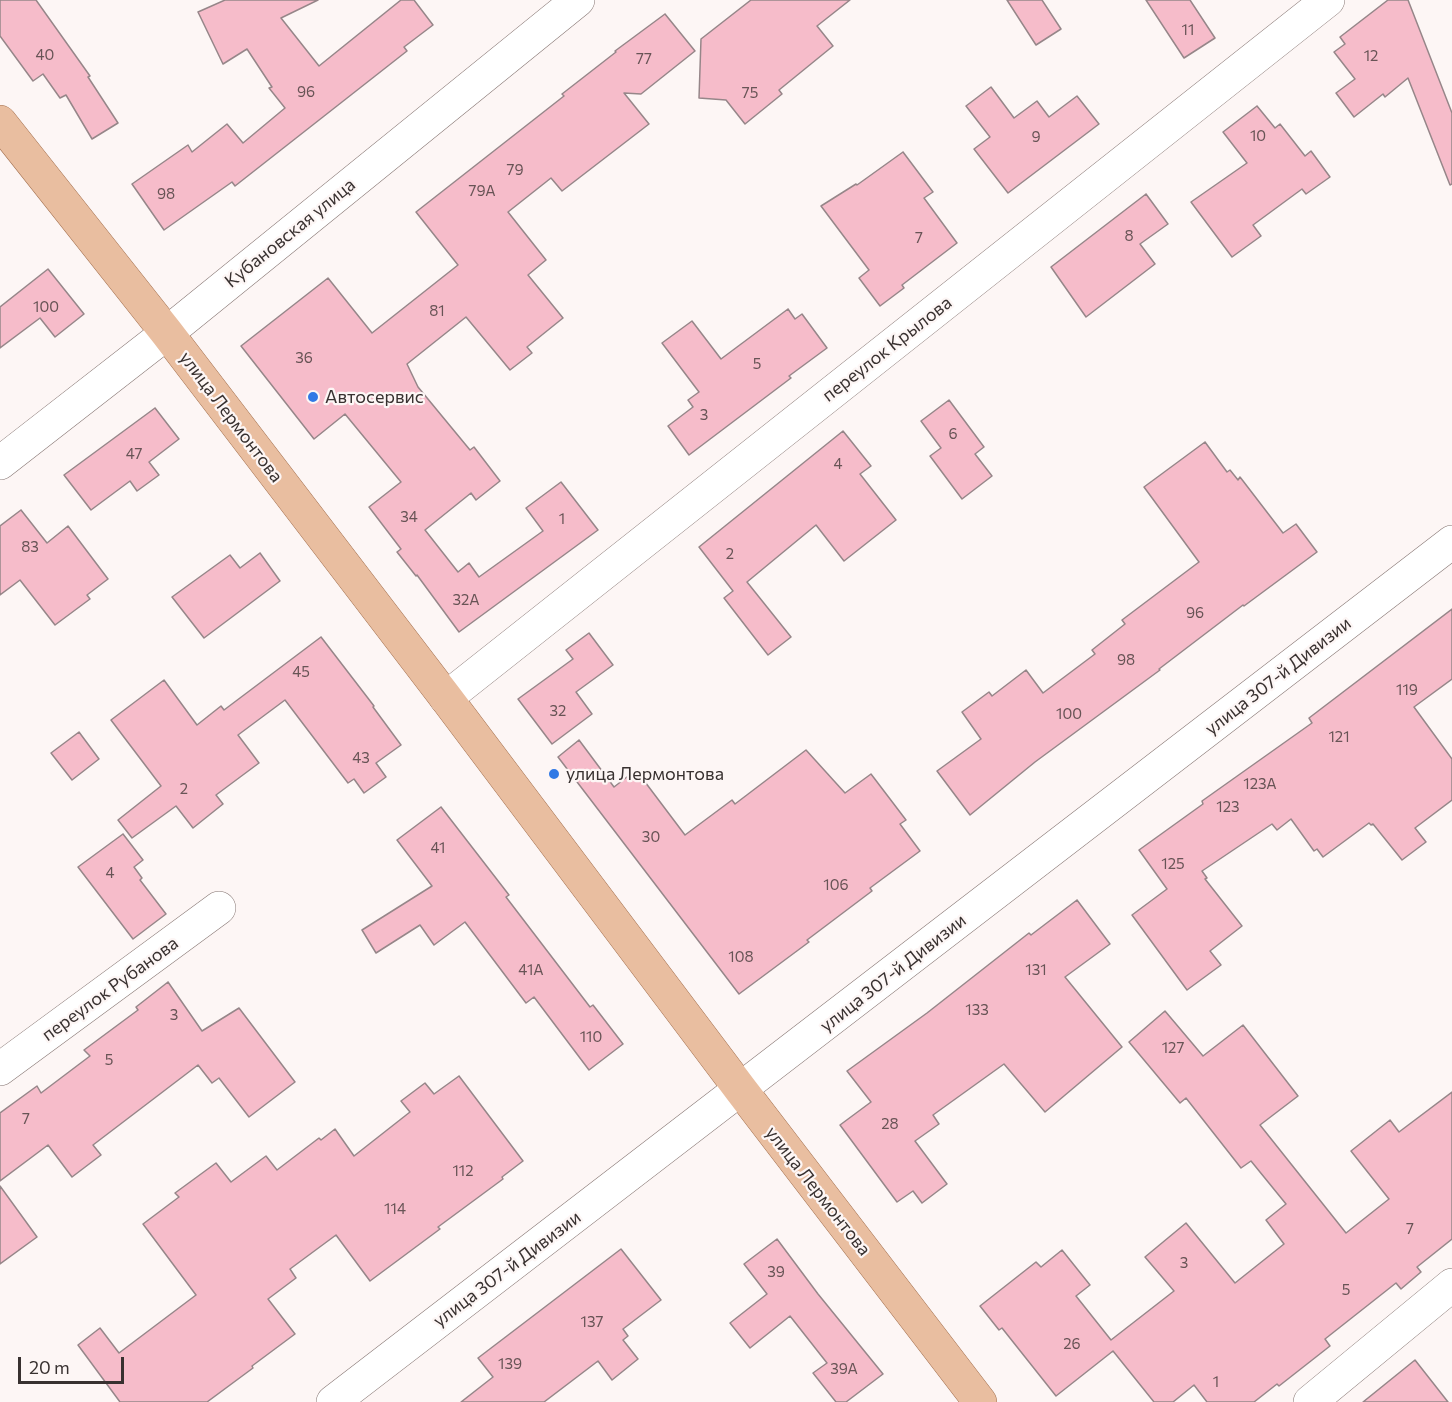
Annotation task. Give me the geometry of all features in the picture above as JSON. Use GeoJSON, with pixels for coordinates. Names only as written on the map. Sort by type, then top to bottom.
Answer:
{"type":"FeatureCollection","features":[{"type":"Feature","properties":{"kind":"main road","name":"улица Лермонтова"},"geometry":{"type":"LineString","coordinates":[[0,122],[167,333],[980,1402]]}},
{"type":"Feature","properties":{"kind":"street","name":"Кубановская улица"},"geometry":{"type":"LineString","coordinates":[[0,463],[167,333],[578,0]]}},
{"type":"Feature","properties":{"kind":"street","name":"переулок Крылова"},"geometry":{"type":"LineString","coordinates":[[446,698],[1328,0]]}},
{"type":"Feature","properties":{"kind":"street","name":"улица 307-й Дивизии"},"geometry":{"type":"LineString","coordinates":[[333,1402],[1452,542]]}},
{"type":"Feature","properties":{"kind":"street","name":"переулок Рубанова"},"geometry":{"type":"LineString","coordinates":[[0,1069],[219,909]]}},
{"type":"Feature","properties":{"kind":"street"},"geometry":{"type":"LineString","coordinates":[[1310,1402],[1452,1286]]}},
{"type":"Feature","properties":{"kind":"building"},"geometry":{"type":"Polygon","coordinates":[[[0,0],[36,0],[90,76],[88,77],[118,123],[92,139],[66,95],[60,98],[43,74],[33,81],[0,36],[0,0]]]}},
{"type":"Feature","properties":{"kind":"building"},"geometry":{"type":"Polygon","coordinates":[[[225,0],[318,0],[281,18],[319,66],[401,0],[414,0],[433,25],[404,47],[407,51],[235,186],[232,182],[164,230],[132,184],[188,145],[192,152],[227,124],[243,143],[285,108],[269,88],[272,87],[247,49],[223,64],[198,12],[225,0]]]}},
{"type":"Feature","properties":{"kind":"building"},"geometry":{"type":"Polygon","coordinates":[[[751,0],[850,0],[817,26],[833,46],[779,90],[782,94],[745,124],[726,100],[699,98],[701,39],[751,0]]]}},
{"type":"Feature","properties":{"kind":"building"},"geometry":{"type":"Polygon","coordinates":[[[1007,0],[1042,0],[1061,29],[1036,45],[1007,0]]]}},
{"type":"Feature","properties":{"kind":"building"},"geometry":{"type":"Polygon","coordinates":[[[1146,0],[1190,0],[1215,38],[1184,58],[1146,0]]]}},
{"type":"Feature","properties":{"kind":"building"},"geometry":{"type":"Polygon","coordinates":[[[1388,0],[1408,0],[1452,113],[1452,184],[1450,185],[1408,78],[1385,97],[1383,94],[1354,117],[1336,93],[1355,79],[1334,52],[1345,44],[1340,37],[1388,0]]]}},
{"type":"Feature","properties":{"kind":"building"},"geometry":{"type":"Polygon","coordinates":[[[665,14],[695,51],[641,94],[624,93],[649,124],[562,191],[551,178],[508,212],[546,260],[528,275],[563,318],[527,347],[532,353],[510,370],[466,317],[407,364],[418,387],[470,450],[474,447],[500,481],[476,500],[471,493],[425,530],[458,572],[469,563],[479,577],[543,531],[526,508],[561,482],[598,530],[459,632],[397,552],[401,549],[369,507],[401,482],[345,414],[314,439],[241,346],[328,278],[372,333],[458,265],[416,212],[564,96],[562,94],[615,51],[665,14]]]}},
{"type":"Feature","properties":{"kind":"building"},"geometry":{"type":"Polygon","coordinates":[[[991,87],[1014,118],[1037,101],[1049,117],[1077,96],[1099,124],[1008,193],[974,149],[990,137],[966,106],[991,87]]]}},
{"type":"Feature","properties":{"kind":"building"},"geometry":{"type":"Polygon","coordinates":[[[1257,106],[1275,128],[1280,124],[1305,156],[1311,151],[1330,177],[1306,194],[1302,189],[1253,225],[1261,236],[1232,257],[1191,202],[1247,163],[1223,132],[1257,106]]]}},
{"type":"Feature","properties":{"kind":"building"},"geometry":{"type":"Polygon","coordinates":[[[903,152],[933,192],[924,198],[957,243],[902,285],[904,288],[880,306],[859,278],[869,270],[821,206],[857,185],[903,152]]]}},
{"type":"Feature","properties":{"kind":"building"},"geometry":{"type":"Polygon","coordinates":[[[1146,194],[1168,224],[1140,244],[1155,264],[1086,317],[1051,267],[1146,194]]]}},
{"type":"Feature","properties":{"kind":"building"},"geometry":{"type":"Polygon","coordinates":[[[48,269],[84,314],[55,337],[40,318],[0,348],[0,307],[48,269]]]}},
{"type":"Feature","properties":{"kind":"building"},"geometry":{"type":"Polygon","coordinates":[[[788,309],[795,319],[802,314],[827,348],[689,455],[668,426],[693,407],[688,400],[699,392],[662,343],[692,321],[721,359],[788,309]]]}},
{"type":"Feature","properties":{"kind":"building"},"geometry":{"type":"Polygon","coordinates":[[[949,400],[984,447],[975,454],[992,476],[962,499],[930,456],[941,448],[921,421],[949,400]]]}},
{"type":"Feature","properties":{"kind":"building"},"geometry":{"type":"Polygon","coordinates":[[[155,408],[179,439],[149,462],[159,475],[137,491],[130,481],[91,510],[64,475],[155,408]]]}},
{"type":"Feature","properties":{"kind":"building"},"geometry":{"type":"Polygon","coordinates":[[[843,431],[871,466],[860,474],[896,520],[844,561],[816,525],[747,582],[791,637],[768,655],[724,598],[733,591],[699,547],[843,431]]]}},
{"type":"Feature","properties":{"kind":"building"},"geometry":{"type":"Polygon","coordinates":[[[1205,442],[1227,472],[1230,470],[1238,480],[1240,477],[1283,533],[1296,524],[1317,552],[1035,762],[970,815],[937,771],[981,739],[962,712],[989,692],[992,696],[1026,670],[1043,693],[1095,654],[1092,650],[1125,624],[1122,620],[1199,562],[1144,487],[1205,442]]]}},
{"type":"Feature","properties":{"kind":"building"},"geometry":{"type":"Polygon","coordinates":[[[21,510],[47,543],[68,526],[108,579],[87,595],[90,599],[55,625],[20,580],[0,595],[0,526],[21,510]]]}},
{"type":"Feature","properties":{"kind":"building"},"geometry":{"type":"Polygon","coordinates":[[[260,553],[280,581],[204,638],[172,597],[230,555],[240,568],[260,553]]]}},
{"type":"Feature","properties":{"kind":"building"},"geometry":{"type":"Polygon","coordinates":[[[1452,609],[1452,679],[1414,707],[1452,759],[1452,800],[1415,828],[1426,842],[1402,860],[1373,824],[1369,823],[1323,857],[1317,849],[1314,851],[1291,819],[1277,830],[1272,824],[1202,871],[1207,878],[1205,879],[1242,926],[1210,951],[1221,965],[1187,990],[1132,915],[1167,889],[1139,850],[1203,804],[1202,801],[1312,723],[1309,718],[1452,609]]]}},
{"type":"Feature","properties":{"kind":"building"},"geometry":{"type":"Polygon","coordinates":[[[589,633],[613,665],[576,692],[592,714],[552,744],[518,699],[573,659],[566,650],[589,633]]]}},
{"type":"Feature","properties":{"kind":"building"},"geometry":{"type":"Polygon","coordinates":[[[321,637],[401,745],[376,763],[386,777],[364,793],[354,779],[348,783],[285,700],[238,735],[259,763],[216,795],[223,804],[193,828],[176,806],[132,838],[118,820],[161,786],[111,720],[164,680],[197,725],[221,706],[224,710],[321,637]]]}},
{"type":"Feature","properties":{"kind":"building"},"geometry":{"type":"Polygon","coordinates":[[[79,732],[99,759],[72,780],[51,753],[79,732]]]}},
{"type":"Feature","properties":{"kind":"building"},"geometry":{"type":"Polygon","coordinates":[[[579,740],[614,787],[636,770],[685,835],[732,800],[735,804],[806,750],[845,793],[871,774],[906,820],[900,824],[920,851],[870,888],[872,891],[807,940],[809,942],[739,994],[558,757],[579,740]]]}},
{"type":"Feature","properties":{"kind":"building"},"geometry":{"type":"Polygon","coordinates":[[[441,807],[509,895],[506,897],[590,1007],[593,1005],[623,1044],[589,1070],[534,997],[526,1003],[465,922],[434,945],[420,925],[376,953],[362,930],[432,886],[397,840],[441,807]]]}},
{"type":"Feature","properties":{"kind":"building"},"geometry":{"type":"Polygon","coordinates":[[[123,834],[143,860],[134,867],[142,878],[140,880],[166,914],[133,939],[78,867],[123,834]]]}},
{"type":"Feature","properties":{"kind":"building"},"geometry":{"type":"Polygon","coordinates":[[[1077,900],[1110,944],[1065,977],[1122,1047],[1045,1112],[1004,1064],[933,1115],[939,1124],[915,1141],[947,1184],[922,1203],[913,1191],[897,1202],[840,1125],[871,1102],[847,1071],[927,1013],[1029,933],[1031,935],[1077,900]]]}},
{"type":"Feature","properties":{"kind":"building"},"geometry":{"type":"Polygon","coordinates":[[[168,982],[202,1031],[239,1008],[295,1082],[249,1117],[219,1078],[212,1083],[198,1065],[93,1145],[101,1155],[72,1177],[48,1145],[0,1181],[0,1113],[37,1086],[41,1093],[90,1056],[84,1050],[138,1010],[136,1007],[168,982]]]}},
{"type":"Feature","properties":{"kind":"building"},"geometry":{"type":"Polygon","coordinates":[[[1165,1011],[1203,1056],[1243,1025],[1298,1096],[1260,1125],[1346,1233],[1389,1199],[1351,1151],[1390,1120],[1399,1132],[1452,1092],[1452,1239],[1417,1267],[1421,1272],[1401,1289],[1396,1283],[1325,1339],[1330,1346],[1279,1386],[1277,1384],[1254,1402],[1207,1402],[1194,1385],[1173,1402],[1154,1402],[1113,1351],[1056,1396],[1002,1328],[999,1330],[980,1306],[1036,1262],[1041,1267],[1062,1250],[1090,1285],[1076,1296],[1111,1340],[1174,1291],[1145,1257],[1186,1223],[1235,1283],[1284,1244],[1266,1220],[1286,1204],[1251,1161],[1241,1168],[1186,1098],[1180,1103],[1129,1042],[1165,1011]]]}},
{"type":"Feature","properties":{"kind":"building"},"geometry":{"type":"Polygon","coordinates":[[[459,1076],[523,1161],[502,1177],[503,1179],[438,1227],[440,1229],[370,1281],[336,1235],[290,1269],[296,1278],[268,1299],[295,1334],[207,1402],[120,1402],[78,1345],[100,1328],[119,1353],[196,1295],[143,1224],[179,1197],[175,1193],[216,1163],[231,1182],[266,1156],[277,1170],[319,1138],[321,1140],[335,1129],[354,1156],[410,1112],[401,1101],[425,1083],[434,1094],[459,1076]]]}},
{"type":"Feature","properties":{"kind":"building"},"geometry":{"type":"Polygon","coordinates":[[[0,1186],[37,1237],[0,1264],[0,1186]]]}},
{"type":"Feature","properties":{"kind":"building"},"geometry":{"type":"Polygon","coordinates":[[[777,1239],[883,1374],[846,1402],[836,1402],[813,1373],[827,1363],[790,1316],[750,1348],[730,1323],[767,1294],[744,1264],[777,1239]]]}},
{"type":"Feature","properties":{"kind":"building"},"geometry":{"type":"Polygon","coordinates":[[[621,1249],[661,1300],[623,1329],[628,1336],[623,1340],[638,1359],[612,1380],[598,1361],[544,1402],[461,1402],[493,1377],[478,1358],[621,1249]]]}},
{"type":"Feature","properties":{"kind":"building"},"geometry":{"type":"Polygon","coordinates":[[[1415,1360],[1448,1402],[1363,1402],[1415,1360]]]}},
{"type":"Feature","properties":{"kind":"place","name":"Автосервис"},"geometry":{"type":"Point","coordinates":[313,397]}},
{"type":"Feature","properties":{"kind":"place","name":"улица Лермонтова"},"geometry":{"type":"Point","coordinates":[554,774]}}]}
